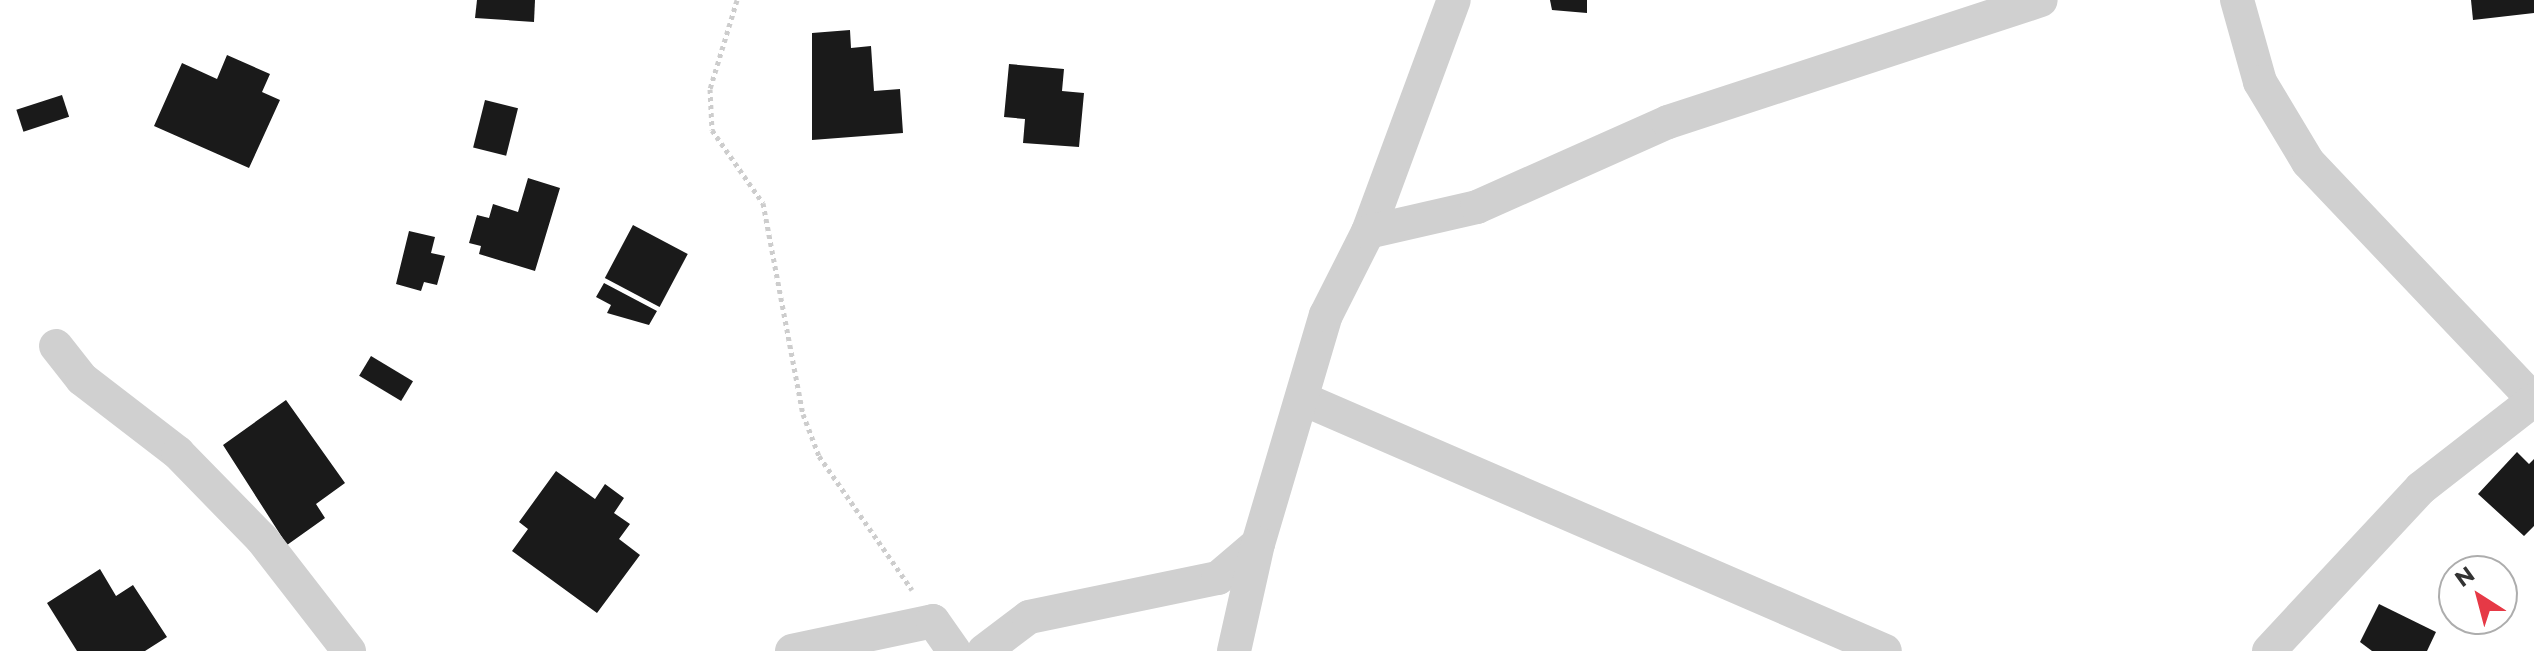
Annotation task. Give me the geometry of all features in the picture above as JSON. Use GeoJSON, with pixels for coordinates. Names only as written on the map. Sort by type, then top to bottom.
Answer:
{"type":"FeatureCollection","features":[{"type":"Feature","properties":{"kind":"street"},"geometry":{"type":"LineString","coordinates":[[1234,651],[1258,544],[1326,315],[1368,232],[1454,0]]}},
{"type":"Feature","properties":{"kind":"street"},"geometry":{"type":"LineString","coordinates":[[1368,232],[1477,207],[1668,122],[2041,0]]}},
{"type":"Feature","properties":{"kind":"street"},"geometry":{"type":"LineString","coordinates":[[2237,0],[2260,82],[2308,162],[2534,400],[2421,488],[2269,651]]}},
{"type":"Feature","properties":{"kind":"street"},"geometry":{"type":"LineString","coordinates":[[56,346],[82,379],[178,453],[262,539],[349,651]]}},
{"type":"Feature","properties":{"kind":"street"},"geometry":{"type":"LineString","coordinates":[[1303,399],[1885,651]]}},
{"type":"Feature","properties":{"kind":"street"},"geometry":{"type":"LineString","coordinates":[[984,651],[1029,617],[1218,578],[1258,544]]}},
{"type":"Feature","properties":{"kind":"street"},"geometry":{"type":"LineString","coordinates":[[792,651],[933,621],[954,651]]}},
{"type":"Feature","properties":{"kind":"path"},"geometry":{"type":"LineString","coordinates":[[737,0],[710,89],[712,130],[763,203],[803,414],[819,456],[933,621]]}},
{"type":"Feature","properties":{"kind":"building"},"geometry":{"type":"Polygon","coordinates":[[[477,0],[535,0],[534,22],[475,18],[477,0]]]}},
{"type":"Feature","properties":{"kind":"building"},"geometry":{"type":"Polygon","coordinates":[[[1550,0],[1587,0],[1587,13],[1552,10],[1550,0]]]}},
{"type":"Feature","properties":{"kind":"building"},"geometry":{"type":"Polygon","coordinates":[[[2471,0],[2534,0],[2534,13],[2473,20],[2471,0]]]}},
{"type":"Feature","properties":{"kind":"building"},"geometry":{"type":"Polygon","coordinates":[[[850,30],[851,48],[871,46],[874,91],[900,89],[903,133],[812,140],[812,33],[850,30]]]}},
{"type":"Feature","properties":{"kind":"building"},"geometry":{"type":"Polygon","coordinates":[[[227,55],[270,74],[262,92],[280,100],[249,168],[154,126],[182,63],[217,79],[227,55]]]}},
{"type":"Feature","properties":{"kind":"building"},"geometry":{"type":"Polygon","coordinates":[[[1009,64],[1064,69],[1062,91],[1084,93],[1079,147],[1023,143],[1025,119],[1004,117],[1009,64]]]}},
{"type":"Feature","properties":{"kind":"building"},"geometry":{"type":"Polygon","coordinates":[[[62,95],[69,117],[23,132],[16,110],[62,95]]]}},
{"type":"Feature","properties":{"kind":"building"},"geometry":{"type":"Polygon","coordinates":[[[485,100],[518,108],[506,156],[473,148],[485,100]]]}},
{"type":"Feature","properties":{"kind":"building"},"geometry":{"type":"Polygon","coordinates":[[[528,178],[560,188],[535,271],[479,254],[481,246],[469,243],[477,215],[489,218],[493,204],[518,212],[528,178]]]}},
{"type":"Feature","properties":{"kind":"building"},"geometry":{"type":"Polygon","coordinates":[[[633,225],[688,254],[660,307],[605,278],[633,225]]]}},
{"type":"Feature","properties":{"kind":"building"},"geometry":{"type":"Polygon","coordinates":[[[409,231],[435,237],[431,253],[445,256],[437,285],[424,282],[421,291],[396,284],[409,231]]]}},
{"type":"Feature","properties":{"kind":"building"},"geometry":{"type":"Polygon","coordinates":[[[604,283],[657,311],[649,325],[607,313],[611,305],[596,297],[604,283]]]}},
{"type":"Feature","properties":{"kind":"building"},"geometry":{"type":"Polygon","coordinates":[[[371,356],[413,381],[401,401],[359,376],[371,356]]]}},
{"type":"Feature","properties":{"kind":"building"},"geometry":{"type":"Polygon","coordinates":[[[286,400],[345,483],[316,504],[325,518],[287,545],[223,445],[286,400]]]}},
{"type":"Feature","properties":{"kind":"building"},"geometry":{"type":"Polygon","coordinates":[[[2517,452],[2529,464],[2534,459],[2534,526],[2524,536],[2478,494],[2517,452]]]}},
{"type":"Feature","properties":{"kind":"building"},"geometry":{"type":"Polygon","coordinates":[[[556,471],[595,499],[605,484],[624,498],[614,513],[630,524],[619,539],[640,555],[597,613],[512,551],[528,529],[519,522],[556,471]]]}},
{"type":"Feature","properties":{"kind":"building"},"geometry":{"type":"Polygon","coordinates":[[[100,569],[116,596],[133,585],[167,637],[145,651],[77,651],[47,603],[100,569]]]}},
{"type":"Feature","properties":{"kind":"building"},"geometry":{"type":"Polygon","coordinates":[[[2379,604],[2436,632],[2427,651],[2372,651],[2360,642],[2379,604]]]}}]}
